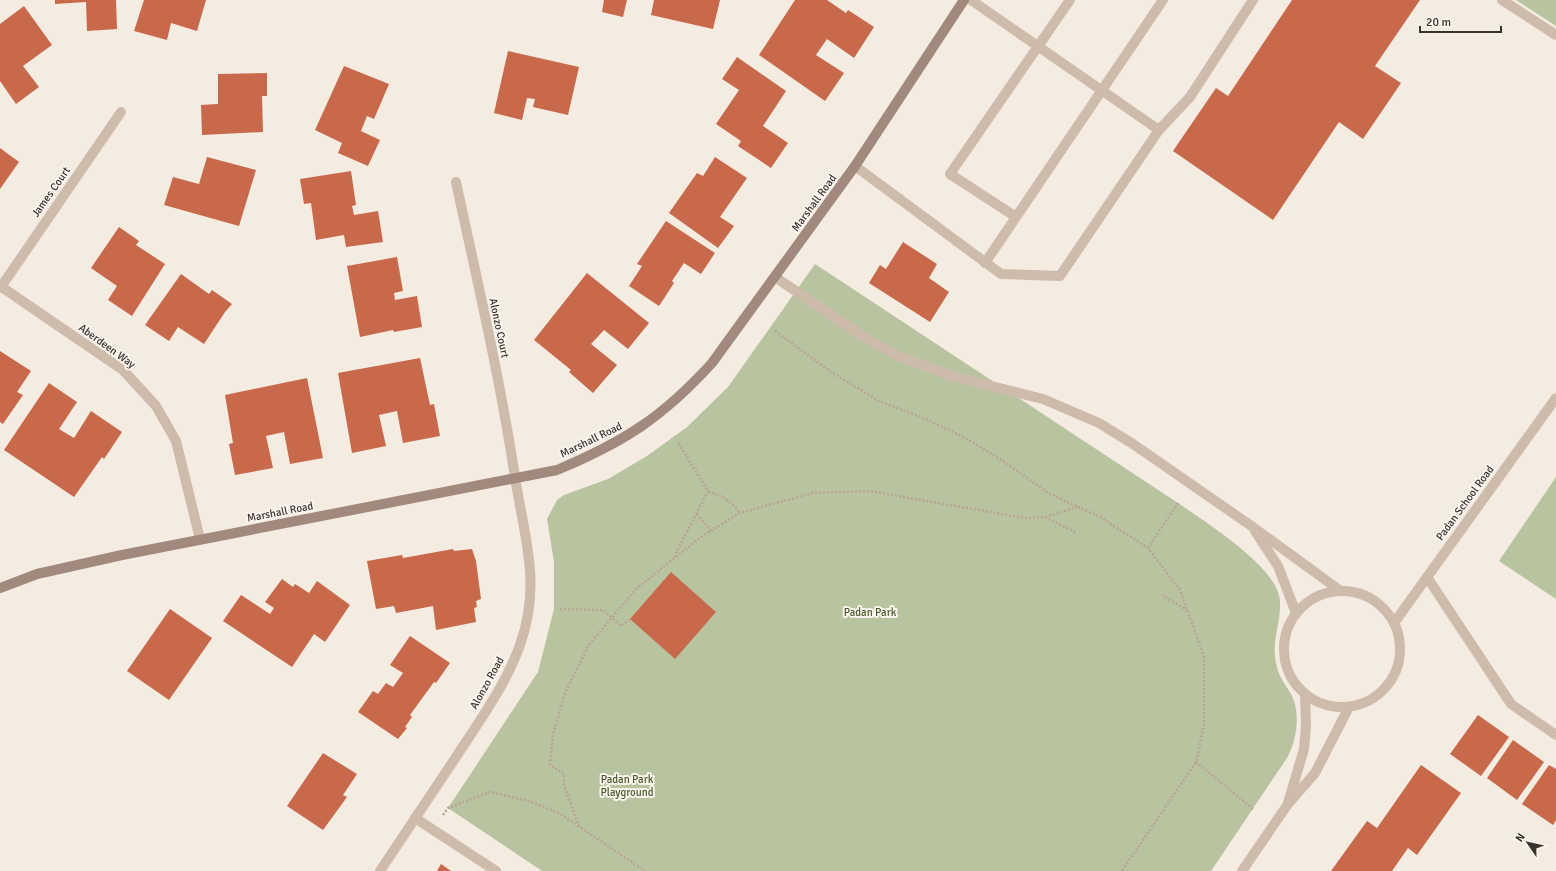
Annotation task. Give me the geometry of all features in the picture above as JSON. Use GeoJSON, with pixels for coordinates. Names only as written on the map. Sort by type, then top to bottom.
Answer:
{"type":"FeatureCollection","features":[{"type":"Feature","properties":{"kind":"street","name":"Marshall Road"},"geometry":{"type":"LineString","coordinates":[[0,588],[37,574],[122,554],[557,470],[595,454],[638,430],[664,411],[690,387],[712,363],[855,166],[964,0]]}},
{"type":"Feature","properties":{"kind":"street"},"geometry":{"type":"LineString","coordinates":[[971,0],[1159,130]]}},
{"type":"Feature","properties":{"kind":"street"},"geometry":{"type":"LineString","coordinates":[[1016,217],[950,174],[1070,0]]}},
{"type":"Feature","properties":{"kind":"street"},"geometry":{"type":"LineString","coordinates":[[985,263],[1164,0]]}},
{"type":"Feature","properties":{"kind":"street"},"geometry":{"type":"LineString","coordinates":[[855,166],[1001,274],[1060,276],[1159,130],[1190,97],[1253,0]]}},
{"type":"Feature","properties":{"kind":"street"},"geometry":{"type":"LineString","coordinates":[[1502,0],[1556,35]]}},
{"type":"Feature","properties":{"kind":"street","name":"James Court"},"geometry":{"type":"LineString","coordinates":[[0,286],[121,112]]}},
{"type":"Feature","properties":{"kind":"street","name":"Alonzo Court"},"geometry":{"type":"LineString","coordinates":[[456,182],[509,431],[516,479]]}},
{"type":"Feature","properties":{"kind":"street"},"geometry":{"type":"LineString","coordinates":[[775,277],[861,335],[898,356],[955,377],[1043,399],[1099,424],[1133,444],[1250,525],[1338,589],[1361,594],[1374,600],[1385,608],[1399,635],[1401,652],[1397,668],[1390,682],[1379,694],[1365,703],[1349,707],[1334,707],[1318,702],[1305,694],[1295,683],[1288,670],[1284,656],[1285,640],[1289,626],[1296,613],[1308,601],[1338,589]]}},
{"type":"Feature","properties":{"kind":"street","name":"Aberdeen Way"},"geometry":{"type":"LineString","coordinates":[[0,286],[123,370],[156,406],[176,441],[200,539]]}},
{"type":"Feature","properties":{"kind":"street","name":"Padan School Road"},"geometry":{"type":"LineString","coordinates":[[1394,623],[1556,398]]}},
{"type":"Feature","properties":{"kind":"street","name":"Alonzo Road"},"geometry":{"type":"LineString","coordinates":[[380,871],[479,722],[500,687],[520,644],[528,618],[532,574],[516,479]]}},
{"type":"Feature","properties":{"kind":"street"},"geometry":{"type":"LineString","coordinates":[[1250,525],[1278,566],[1296,613]]}},
{"type":"Feature","properties":{"kind":"street"},"geometry":{"type":"LineString","coordinates":[[1427,577],[1511,704],[1556,735]]}},
{"type":"Feature","properties":{"kind":"street"},"geometry":{"type":"LineString","coordinates":[[1288,804],[1304,749],[1306,726],[1305,694]]}},
{"type":"Feature","properties":{"kind":"street"},"geometry":{"type":"LineString","coordinates":[[1242,871],[1288,804],[1315,773],[1349,707]]}},
{"type":"Feature","properties":{"kind":"street"},"geometry":{"type":"LineString","coordinates":[[416,818],[496,871]]}},
{"type":"Feature","properties":{"kind":"path"},"geometry":{"type":"LineString","coordinates":[[775,331],[831,372],[879,401],[926,419],[969,440],[1006,463],[1048,493],[1100,517],[1148,548],[1180,590],[1204,657],[1204,725],[1196,762],[1122,871]]}},
{"type":"Feature","properties":{"kind":"path"},"geometry":{"type":"LineString","coordinates":[[677,441],[708,491],[725,497],[734,504],[740,513]]}},
{"type":"Feature","properties":{"kind":"path"},"geometry":{"type":"LineString","coordinates":[[673,559],[708,491]]}},
{"type":"Feature","properties":{"kind":"path"},"geometry":{"type":"LineString","coordinates":[[579,827],[564,785],[564,774],[550,765],[553,734],[565,693],[589,645],[636,589],[711,531],[740,513],[812,494],[869,491],[1025,518],[1045,517],[1078,507]]}},
{"type":"Feature","properties":{"kind":"path"},"geometry":{"type":"LineString","coordinates":[[1148,548],[1178,503]]}},
{"type":"Feature","properties":{"kind":"path"},"geometry":{"type":"LineString","coordinates":[[697,514],[711,531]]}},
{"type":"Feature","properties":{"kind":"path"},"geometry":{"type":"LineString","coordinates":[[1045,517],[1077,533]]}},
{"type":"Feature","properties":{"kind":"path"},"geometry":{"type":"LineString","coordinates":[[1162,595],[1187,610]]}},
{"type":"Feature","properties":{"kind":"path"},"geometry":{"type":"LineString","coordinates":[[560,609],[603,610],[621,626],[630,619]]}},
{"type":"Feature","properties":{"kind":"path"},"geometry":{"type":"LineString","coordinates":[[1196,762],[1253,809]]}},
{"type":"Feature","properties":{"kind":"path"},"geometry":{"type":"LineString","coordinates":[[433,829],[448,808],[490,792],[529,801],[559,813],[645,871]]}},
{"type":"Feature","properties":{"kind":"green space"},"geometry":{"type":"Polygon","coordinates":[[[1516,0],[1556,0],[1556,26],[1516,0]]]}},
{"type":"Feature","properties":{"kind":"green space","name":"Padan Park"},"geometry":{"type":"Polygon","coordinates":[[[815,264],[1178,503],[1239,547],[1268,575],[1277,589],[1280,602],[1275,642],[1275,658],[1279,674],[1294,701],[1297,718],[1295,735],[1287,758],[1211,871],[542,871],[448,808],[538,672],[554,609],[554,562],[547,519],[557,500],[564,495],[608,479],[647,456],[687,427],[728,387],[815,264]]]}},
{"type":"Feature","properties":{"kind":"green space"},"geometry":{"type":"Polygon","coordinates":[[[1556,477],[1556,599],[1499,561],[1556,477]]]}},
{"type":"Feature","properties":{"kind":"building"},"geometry":{"type":"Polygon","coordinates":[[[55,0],[116,0],[117,29],[87,31],[86,2],[55,4],[55,0]]]}},
{"type":"Feature","properties":{"kind":"building"},"geometry":{"type":"Polygon","coordinates":[[[144,0],[206,0],[197,31],[171,23],[167,40],[134,31],[144,0]]]}},
{"type":"Feature","properties":{"kind":"building"},"geometry":{"type":"Polygon","coordinates":[[[604,0],[627,0],[623,17],[602,12],[604,0]]]}},
{"type":"Feature","properties":{"kind":"building"},"geometry":{"type":"Polygon","coordinates":[[[654,0],[720,0],[713,29],[651,15],[654,0]]]}},
{"type":"Feature","properties":{"kind":"building"},"geometry":{"type":"Polygon","coordinates":[[[795,0],[827,0],[846,13],[848,10],[874,27],[854,58],[827,39],[816,55],[844,73],[825,101],[759,55],[795,0]]]}},
{"type":"Feature","properties":{"kind":"building"},"geometry":{"type":"Polygon","coordinates":[[[1292,0],[1420,0],[1375,66],[1401,83],[1363,139],[1339,122],[1273,220],[1173,151],[1216,88],[1228,96],[1292,0]]]}},
{"type":"Feature","properties":{"kind":"building"},"geometry":{"type":"Polygon","coordinates":[[[24,6],[52,45],[23,66],[39,87],[16,104],[0,81],[0,24],[24,6]]]}},
{"type":"Feature","properties":{"kind":"building"},"geometry":{"type":"Polygon","coordinates":[[[508,51],[579,67],[568,115],[533,107],[535,99],[527,98],[522,120],[494,113],[508,51]]]}},
{"type":"Feature","properties":{"kind":"building"},"geometry":{"type":"Polygon","coordinates":[[[737,57],[786,91],[763,126],[788,143],[771,168],[738,146],[741,141],[716,124],[739,90],[722,79],[737,57]]]}},
{"type":"Feature","properties":{"kind":"building"},"geometry":{"type":"Polygon","coordinates":[[[344,66],[389,84],[374,119],[367,116],[361,131],[380,140],[368,166],[338,153],[342,143],[315,130],[344,66]]]}},
{"type":"Feature","properties":{"kind":"building"},"geometry":{"type":"Polygon","coordinates":[[[267,73],[267,96],[262,96],[263,132],[202,135],[201,105],[218,104],[218,74],[267,73]]]}},
{"type":"Feature","properties":{"kind":"building"},"geometry":{"type":"Polygon","coordinates":[[[0,148],[19,162],[0,189],[0,148]]]}},
{"type":"Feature","properties":{"kind":"building"},"geometry":{"type":"Polygon","coordinates":[[[207,157],[256,170],[239,226],[164,205],[173,177],[199,184],[207,157]]]}},
{"type":"Feature","properties":{"kind":"building"},"geometry":{"type":"Polygon","coordinates":[[[715,157],[747,178],[720,217],[734,226],[718,248],[669,213],[697,173],[703,176],[715,157]]]}},
{"type":"Feature","properties":{"kind":"building"},"geometry":{"type":"Polygon","coordinates":[[[351,171],[356,205],[352,206],[354,215],[378,211],[383,242],[346,247],[344,235],[316,240],[311,203],[304,204],[300,179],[351,171]]]}},
{"type":"Feature","properties":{"kind":"building"},"geometry":{"type":"Polygon","coordinates":[[[666,221],[715,253],[701,274],[684,263],[672,281],[674,283],[659,306],[629,286],[642,266],[637,264],[666,221]]]}},
{"type":"Feature","properties":{"kind":"building"},"geometry":{"type":"Polygon","coordinates":[[[119,227],[139,241],[136,245],[165,264],[132,316],[108,300],[117,286],[91,268],[119,227]]]}},
{"type":"Feature","properties":{"kind":"building"},"geometry":{"type":"Polygon","coordinates":[[[903,242],[937,264],[929,278],[949,292],[930,322],[869,283],[880,265],[886,269],[903,242]]]}},
{"type":"Feature","properties":{"kind":"building"},"geometry":{"type":"Polygon","coordinates":[[[397,257],[403,291],[394,293],[395,300],[417,296],[422,327],[394,332],[393,330],[360,337],[347,266],[397,257]]]}},
{"type":"Feature","properties":{"kind":"building"},"geometry":{"type":"Polygon","coordinates":[[[587,273],[649,323],[628,349],[604,330],[591,344],[617,365],[593,393],[569,372],[571,370],[534,340],[587,273]]]}},
{"type":"Feature","properties":{"kind":"building"},"geometry":{"type":"Polygon","coordinates":[[[181,274],[209,294],[212,290],[232,304],[204,344],[178,327],[169,341],[145,325],[181,274]]]}},
{"type":"Feature","properties":{"kind":"building"},"geometry":{"type":"Polygon","coordinates":[[[0,351],[31,371],[17,392],[23,395],[3,424],[0,422],[0,351]]]}},
{"type":"Feature","properties":{"kind":"building"},"geometry":{"type":"Polygon","coordinates":[[[420,358],[430,405],[434,404],[440,436],[403,443],[397,411],[379,415],[386,446],[352,453],[338,373],[420,358]]]}},
{"type":"Feature","properties":{"kind":"building"},"geometry":{"type":"Polygon","coordinates":[[[307,378],[323,458],[290,464],[284,432],[266,436],[273,468],[235,475],[229,444],[233,443],[225,395],[307,378]]]}},
{"type":"Feature","properties":{"kind":"building"},"geometry":{"type":"Polygon","coordinates":[[[49,383],[77,402],[59,429],[74,438],[91,411],[122,432],[104,459],[102,457],[74,497],[4,450],[49,383]]]}},
{"type":"Feature","properties":{"kind":"building"},"geometry":{"type":"Polygon","coordinates":[[[453,549],[454,551],[472,549],[476,561],[481,599],[476,601],[477,607],[474,608],[476,622],[436,630],[433,606],[396,613],[394,606],[376,609],[367,561],[402,555],[403,558],[453,549]]]}},
{"type":"Feature","properties":{"kind":"building"},"geometry":{"type":"Polygon","coordinates":[[[671,572],[716,612],[675,659],[630,619],[671,572]]]}},
{"type":"Feature","properties":{"kind":"building"},"geometry":{"type":"Polygon","coordinates":[[[282,579],[293,587],[295,584],[309,593],[317,581],[350,605],[325,642],[314,634],[292,667],[223,621],[241,595],[270,614],[274,608],[265,602],[282,579]]]}},
{"type":"Feature","properties":{"kind":"building"},"geometry":{"type":"Polygon","coordinates":[[[170,609],[212,638],[169,700],[127,671],[170,609]]]}},
{"type":"Feature","properties":{"kind":"building"},"geometry":{"type":"Polygon","coordinates":[[[410,636],[450,663],[410,715],[412,717],[405,727],[407,728],[398,739],[358,712],[373,691],[378,694],[386,683],[393,687],[403,673],[390,665],[410,636]]]}},
{"type":"Feature","properties":{"kind":"building"},"geometry":{"type":"Polygon","coordinates":[[[1478,715],[1509,737],[1481,776],[1450,754],[1478,715]]]}},
{"type":"Feature","properties":{"kind":"building"},"geometry":{"type":"Polygon","coordinates":[[[1513,740],[1544,762],[1517,800],[1487,778],[1513,740]]]}},
{"type":"Feature","properties":{"kind":"building"},"geometry":{"type":"Polygon","coordinates":[[[323,753],[357,774],[343,795],[347,797],[323,830],[287,806],[323,753]]]}},
{"type":"Feature","properties":{"kind":"building"},"geometry":{"type":"Polygon","coordinates":[[[1421,765],[1461,793],[1417,855],[1408,848],[1392,871],[1331,871],[1367,821],[1377,828],[1421,765]]]}},
{"type":"Feature","properties":{"kind":"building"},"geometry":{"type":"Polygon","coordinates":[[[1549,765],[1556,769],[1556,820],[1553,825],[1522,804],[1549,765]]]}},
{"type":"Feature","properties":{"kind":"building"},"geometry":{"type":"Polygon","coordinates":[[[441,864],[451,871],[437,871],[441,864]]]}},
{"type":"Feature","properties":{"kind":"park label","name":"Padan Park Playground"},"geometry":{"type":"Point","coordinates":[627,785]}}]}
